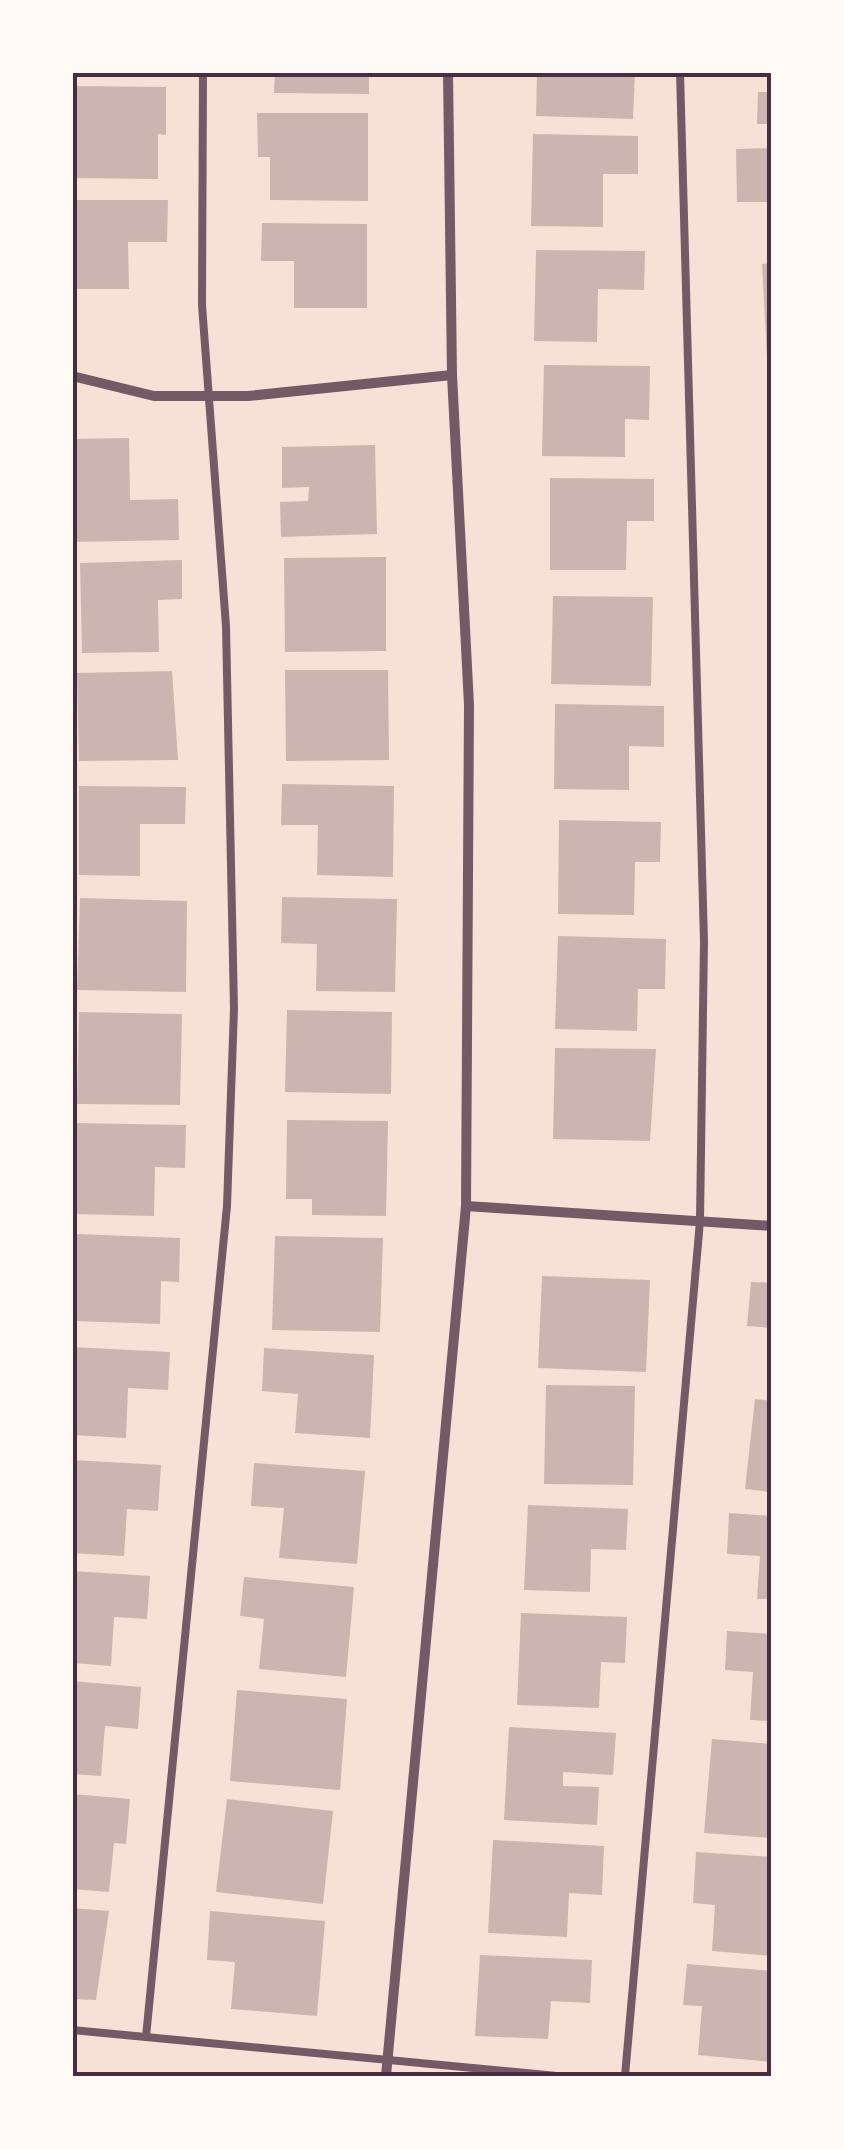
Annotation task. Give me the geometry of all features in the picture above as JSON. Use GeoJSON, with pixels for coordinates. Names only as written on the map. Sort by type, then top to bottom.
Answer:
{"type":"FeatureCollection","features":[{"type":"Feature","properties":{"kind":"street"},"geometry":{"type":"LineString","coordinates":[[386,2076],[466,1206],[470,704],[452,375],[448,72]]}},
{"type":"Feature","properties":{"kind":"street"},"geometry":{"type":"LineString","coordinates":[[72,376],[154,396],[208,396],[452,375]]}},
{"type":"Feature","properties":{"kind":"street"},"geometry":{"type":"LineString","coordinates":[[466,1206],[772,1226]]}},
{"type":"Feature","properties":{"kind":"lane"},"geometry":{"type":"LineString","coordinates":[[146,2038],[227,1206],[234,1008],[226,626],[202,304],[203,72]]}},
{"type":"Feature","properties":{"kind":"lane"},"geometry":{"type":"LineString","coordinates":[[626,2076],[700,1221],[704,941],[680,72]]}},
{"type":"Feature","properties":{"kind":"lane"},"geometry":{"type":"LineString","coordinates":[[72,2030],[557,2076]]}},
{"type":"Feature","properties":{"kind":"building"},"geometry":{"type":"Polygon","coordinates":[[[275,72],[369,72],[369,94],[274,93],[275,72]]]}},
{"type":"Feature","properties":{"kind":"building"},"geometry":{"type":"Polygon","coordinates":[[[537,72],[635,72],[633,119],[536,116],[537,72]]]}},
{"type":"Feature","properties":{"kind":"building"},"geometry":{"type":"Polygon","coordinates":[[[72,86],[166,87],[166,135],[158,134],[158,179],[72,178],[72,86]]]}},
{"type":"Feature","properties":{"kind":"building"},"geometry":{"type":"Polygon","coordinates":[[[758,92],[772,92],[772,124],[757,124],[758,92]]]}},
{"type":"Feature","properties":{"kind":"building"},"geometry":{"type":"Polygon","coordinates":[[[257,113],[368,113],[368,201],[270,200],[270,157],[258,157],[257,113]]]}},
{"type":"Feature","properties":{"kind":"building"},"geometry":{"type":"Polygon","coordinates":[[[533,134],[638,136],[638,174],[603,174],[603,227],[531,226],[533,134]]]}},
{"type":"Feature","properties":{"kind":"building"},"geometry":{"type":"Polygon","coordinates":[[[772,148],[772,202],[737,202],[736,149],[772,148]]]}},
{"type":"Feature","properties":{"kind":"building"},"geometry":{"type":"Polygon","coordinates":[[[72,200],[168,200],[167,242],[128,242],[129,289],[72,289],[72,200]]]}},
{"type":"Feature","properties":{"kind":"building"},"geometry":{"type":"Polygon","coordinates":[[[262,223],[367,224],[367,308],[294,308],[294,261],[261,261],[262,223]]]}},
{"type":"Feature","properties":{"kind":"building"},"geometry":{"type":"Polygon","coordinates":[[[536,250],[645,251],[644,290],[598,289],[597,342],[534,341],[536,250]]]}},
{"type":"Feature","properties":{"kind":"building"},"geometry":{"type":"Polygon","coordinates":[[[772,263],[772,358],[767,358],[762,264],[772,263]]]}},
{"type":"Feature","properties":{"kind":"building"},"geometry":{"type":"Polygon","coordinates":[[[544,365],[650,366],[649,420],[625,419],[625,457],[542,456],[544,365]]]}},
{"type":"Feature","properties":{"kind":"building"},"geometry":{"type":"Polygon","coordinates":[[[129,438],[130,500],[178,499],[179,540],[72,542],[72,439],[129,438]]]}},
{"type":"Feature","properties":{"kind":"building"},"geometry":{"type":"Polygon","coordinates":[[[375,445],[377,534],[281,537],[280,502],[308,501],[309,487],[282,488],[282,447],[375,445]]]}},
{"type":"Feature","properties":{"kind":"building"},"geometry":{"type":"Polygon","coordinates":[[[550,478],[654,479],[654,521],[627,521],[626,570],[550,570],[550,478]]]}},
{"type":"Feature","properties":{"kind":"building"},"geometry":{"type":"Polygon","coordinates":[[[386,557],[386,651],[285,652],[284,558],[386,557]]]}},
{"type":"Feature","properties":{"kind":"building"},"geometry":{"type":"Polygon","coordinates":[[[182,560],[182,599],[158,600],[159,652],[82,653],[80,563],[182,560]]]}},
{"type":"Feature","properties":{"kind":"building"},"geometry":{"type":"Polygon","coordinates":[[[553,596],[653,597],[651,686],[551,684],[553,596]]]}},
{"type":"Feature","properties":{"kind":"building"},"geometry":{"type":"Polygon","coordinates":[[[285,670],[388,670],[389,760],[286,761],[285,670]]]}},
{"type":"Feature","properties":{"kind":"building"},"geometry":{"type":"Polygon","coordinates":[[[172,671],[178,760],[79,761],[77,673],[172,671]]]}},
{"type":"Feature","properties":{"kind":"building"},"geometry":{"type":"Polygon","coordinates":[[[555,704],[664,706],[664,747],[629,746],[629,790],[554,789],[555,704]]]}},
{"type":"Feature","properties":{"kind":"building"},"geometry":{"type":"Polygon","coordinates":[[[282,784],[394,786],[393,877],[317,875],[318,825],[281,825],[282,784]]]}},
{"type":"Feature","properties":{"kind":"building"},"geometry":{"type":"Polygon","coordinates":[[[79,786],[186,787],[185,824],[140,824],[140,876],[79,875],[79,786]]]}},
{"type":"Feature","properties":{"kind":"building"},"geometry":{"type":"Polygon","coordinates":[[[559,820],[661,822],[660,862],[635,862],[634,915],[558,914],[559,820]]]}},
{"type":"Feature","properties":{"kind":"building"},"geometry":{"type":"Polygon","coordinates":[[[282,897],[397,899],[395,992],[316,991],[317,944],[281,943],[282,897]]]}},
{"type":"Feature","properties":{"kind":"building"},"geometry":{"type":"Polygon","coordinates":[[[80,898],[187,901],[186,992],[77,990],[80,898]]]}},
{"type":"Feature","properties":{"kind":"building"},"geometry":{"type":"Polygon","coordinates":[[[558,936],[666,939],[665,989],[638,989],[637,1031],[555,1029],[558,936]]]}},
{"type":"Feature","properties":{"kind":"building"},"geometry":{"type":"Polygon","coordinates":[[[287,1010],[392,1012],[391,1094],[285,1092],[287,1010]]]}},
{"type":"Feature","properties":{"kind":"building"},"geometry":{"type":"Polygon","coordinates":[[[79,1012],[182,1014],[180,1105],[77,1104],[79,1012]]]}},
{"type":"Feature","properties":{"kind":"building"},"geometry":{"type":"Polygon","coordinates":[[[555,1048],[656,1049],[650,1141],[553,1139],[555,1048]]]}},
{"type":"Feature","properties":{"kind":"building"},"geometry":{"type":"Polygon","coordinates":[[[287,1120],[388,1121],[386,1216],[312,1215],[312,1199],[286,1199],[287,1120]]]}},
{"type":"Feature","properties":{"kind":"building"},"geometry":{"type":"Polygon","coordinates":[[[74,1123],[186,1125],[185,1168],[155,1167],[154,1216],[73,1214],[74,1123]]]}},
{"type":"Feature","properties":{"kind":"building"},"geometry":{"type":"Polygon","coordinates":[[[77,1234],[180,1238],[179,1282],[161,1281],[160,1324],[74,1321],[77,1234]]]}},
{"type":"Feature","properties":{"kind":"building"},"geometry":{"type":"Polygon","coordinates":[[[275,1236],[383,1238],[380,1332],[272,1330],[275,1236]]]}},
{"type":"Feature","properties":{"kind":"building"},"geometry":{"type":"Polygon","coordinates":[[[542,1276],[650,1280],[646,1372],[538,1368],[542,1276]]]}},
{"type":"Feature","properties":{"kind":"building"},"geometry":{"type":"Polygon","coordinates":[[[751,1282],[772,1283],[772,1328],[747,1326],[751,1282]]]}},
{"type":"Feature","properties":{"kind":"building"},"geometry":{"type":"Polygon","coordinates":[[[72,1347],[170,1352],[168,1390],[128,1388],[126,1438],[72,1435],[72,1347]]]}},
{"type":"Feature","properties":{"kind":"building"},"geometry":{"type":"Polygon","coordinates":[[[264,1348],[374,1355],[370,1438],[295,1433],[298,1394],[262,1391],[264,1348]]]}},
{"type":"Feature","properties":{"kind":"building"},"geometry":{"type":"Polygon","coordinates":[[[546,1385],[635,1386],[633,1485],[544,1484],[546,1385]]]}},
{"type":"Feature","properties":{"kind":"building"},"geometry":{"type":"Polygon","coordinates":[[[755,1399],[772,1401],[772,1492],[745,1489],[755,1399]]]}},
{"type":"Feature","properties":{"kind":"building"},"geometry":{"type":"Polygon","coordinates":[[[72,1460],[161,1465],[158,1511],[127,1509],[124,1556],[72,1553],[72,1460]]]}},
{"type":"Feature","properties":{"kind":"building"},"geometry":{"type":"Polygon","coordinates":[[[254,1463],[365,1471],[357,1564],[279,1558],[284,1508],[251,1506],[254,1463]]]}},
{"type":"Feature","properties":{"kind":"building"},"geometry":{"type":"Polygon","coordinates":[[[528,1505],[628,1509],[626,1550],[591,1549],[590,1592],[524,1590],[528,1505]]]}},
{"type":"Feature","properties":{"kind":"building"},"geometry":{"type":"Polygon","coordinates":[[[729,1513],[772,1516],[772,1599],[757,1599],[760,1556],[727,1554],[729,1513]]]}},
{"type":"Feature","properties":{"kind":"building"},"geometry":{"type":"Polygon","coordinates":[[[72,1571],[150,1576],[147,1619],[114,1617],[111,1666],[72,1663],[72,1571]]]}},
{"type":"Feature","properties":{"kind":"building"},"geometry":{"type":"Polygon","coordinates":[[[244,1577],[354,1587],[346,1677],[259,1669],[264,1619],[240,1616],[244,1577]]]}},
{"type":"Feature","properties":{"kind":"building"},"geometry":{"type":"Polygon","coordinates":[[[521,1613],[627,1617],[625,1663],[601,1662],[599,1708],[517,1705],[521,1613]]]}},
{"type":"Feature","properties":{"kind":"building"},"geometry":{"type":"Polygon","coordinates":[[[727,1631],[772,1634],[772,1721],[750,1720],[753,1672],[725,1670],[727,1631]]]}},
{"type":"Feature","properties":{"kind":"building"},"geometry":{"type":"Polygon","coordinates":[[[72,1681],[141,1687],[138,1729],[105,1726],[101,1776],[72,1774],[72,1681]]]}},
{"type":"Feature","properties":{"kind":"building"},"geometry":{"type":"Polygon","coordinates":[[[237,1690],[347,1699],[340,1790],[230,1781],[237,1690]]]}},
{"type":"Feature","properties":{"kind":"building"},"geometry":{"type":"Polygon","coordinates":[[[509,1727],[616,1733],[613,1775],[563,1772],[563,1786],[599,1787],[597,1825],[504,1820],[509,1727]]]}},
{"type":"Feature","properties":{"kind":"building"},"geometry":{"type":"Polygon","coordinates":[[[712,1739],[772,1744],[772,1838],[704,1833],[712,1739]]]}},
{"type":"Feature","properties":{"kind":"building"},"geometry":{"type":"Polygon","coordinates":[[[72,1794],[130,1799],[126,1844],[114,1843],[109,1892],[72,1889],[72,1794]]]}},
{"type":"Feature","properties":{"kind":"building"},"geometry":{"type":"Polygon","coordinates":[[[227,1799],[333,1811],[323,1904],[216,1892],[227,1799]]]}},
{"type":"Feature","properties":{"kind":"building"},"geometry":{"type":"Polygon","coordinates":[[[493,1840],[604,1846],[602,1895],[569,1893],[567,1937],[488,1933],[493,1840]]]}},
{"type":"Feature","properties":{"kind":"building"},"geometry":{"type":"Polygon","coordinates":[[[696,1852],[772,1857],[772,1956],[712,1951],[715,1905],[693,1903],[696,1852]]]}},
{"type":"Feature","properties":{"kind":"building"},"geometry":{"type":"Polygon","coordinates":[[[72,1908],[109,1911],[96,2000],[72,1999],[72,1908]]]}},
{"type":"Feature","properties":{"kind":"building"},"geometry":{"type":"Polygon","coordinates":[[[210,1911],[325,1921],[317,2016],[231,2009],[235,1962],[207,1960],[210,1911]]]}},
{"type":"Feature","properties":{"kind":"building"},"geometry":{"type":"Polygon","coordinates":[[[480,1955],[592,1960],[590,2003],[551,2001],[548,2039],[475,2036],[480,1955]]]}},
{"type":"Feature","properties":{"kind":"building"},"geometry":{"type":"Polygon","coordinates":[[[687,1964],[772,1971],[772,2062],[698,2055],[702,2006],[683,2005],[687,1964]]]}}]}
